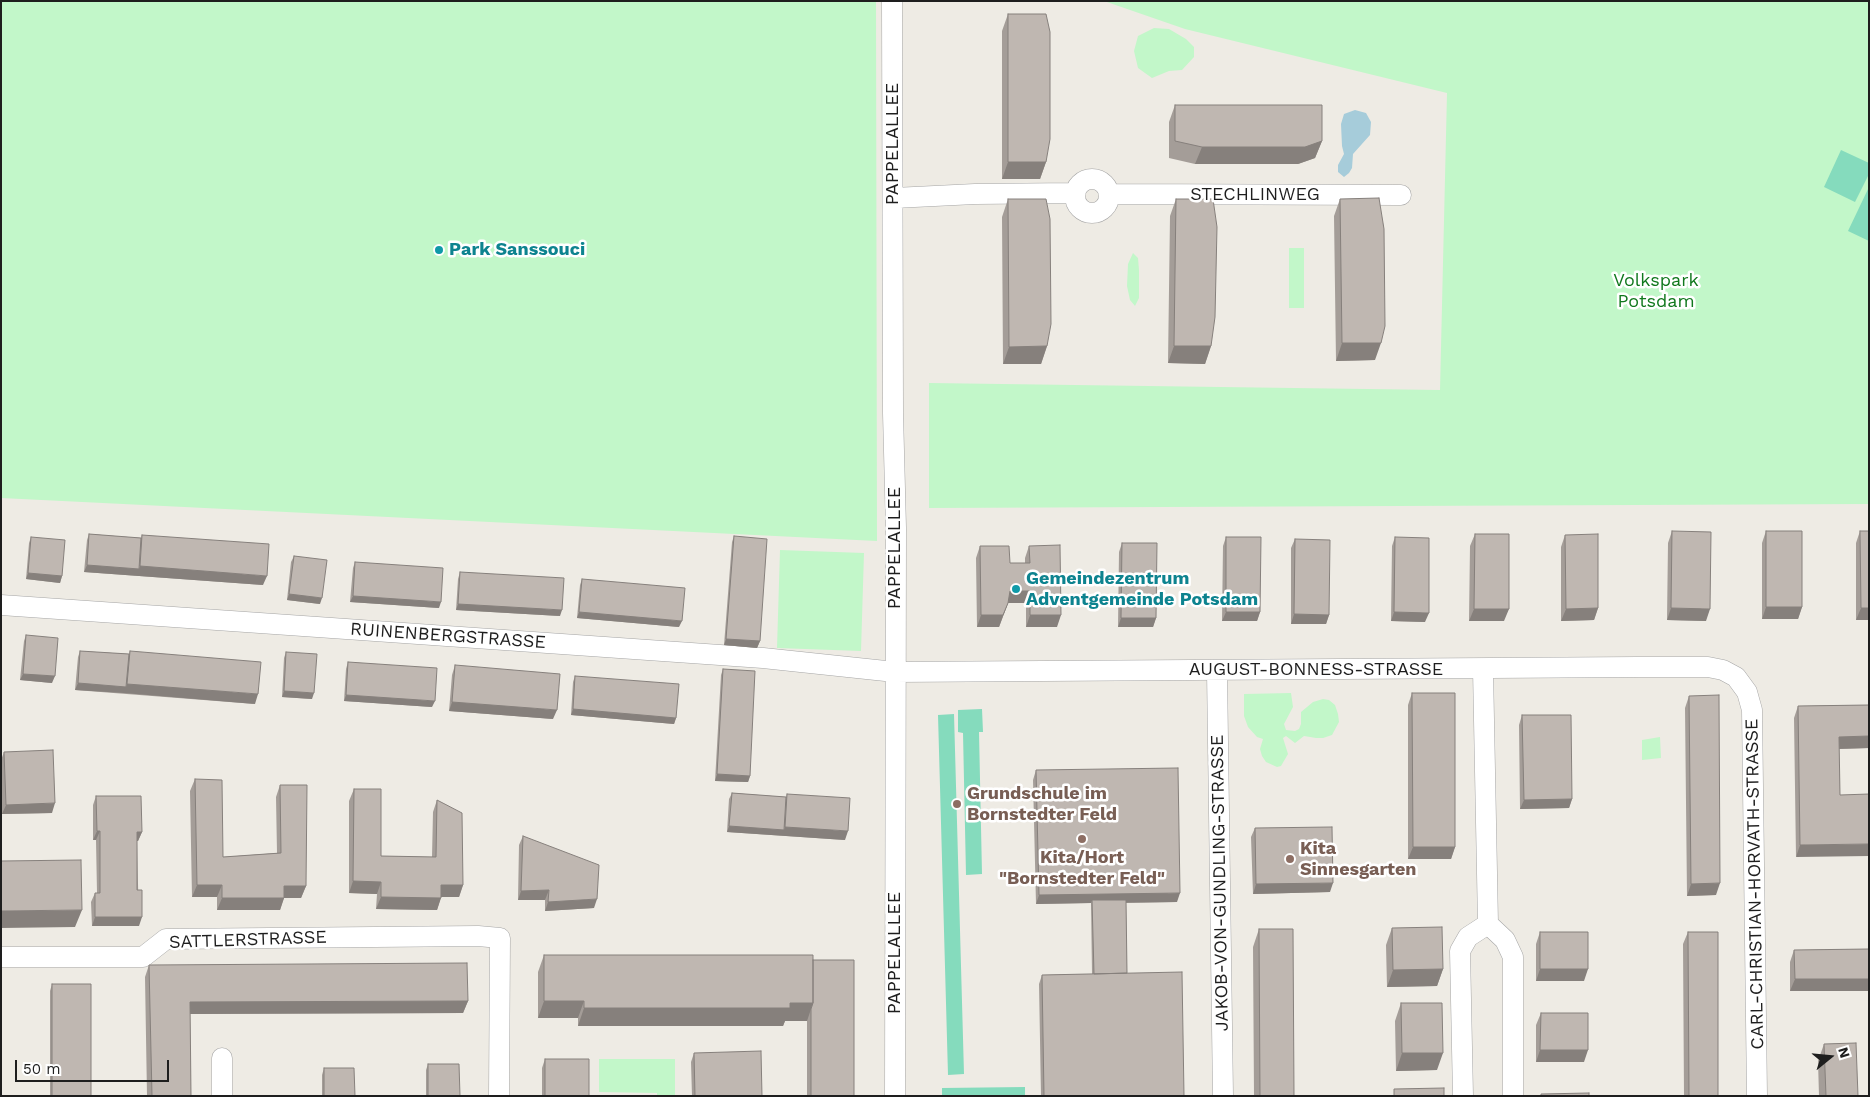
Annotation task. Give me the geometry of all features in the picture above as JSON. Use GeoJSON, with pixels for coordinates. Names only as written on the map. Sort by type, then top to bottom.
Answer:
{"type":"FeatureCollection","features":[{"type":"Feature","properties":{"kind":"street","name":"PAPPELALLEE"},"geometry":{"type":"LineString","coordinates":[[892,1],[896,528],[895,1096]]}},
{"type":"Feature","properties":{"kind":"street","name":"STECHLINWEG"},"geometry":{"type":"LineString","coordinates":[[894,198],[975,194],[1075,193],[1076,202],[1081,210],[1090,213],[1100,212],[1107,204],[1109,194],[1401,195]]}},
{"type":"Feature","properties":{"kind":"street","name":"RUINENBERGSTRASSE"},"geometry":{"type":"LineString","coordinates":[[1,605],[754,658],[895,672]]}},
{"type":"Feature","properties":{"kind":"street","name":"AUGUST-BONNESS-STRASSE"},"geometry":{"type":"LineString","coordinates":[[895,672],[1708,667],[1723,670],[1736,677]]}},
{"type":"Feature","properties":{"kind":"street"},"geometry":{"type":"LineString","coordinates":[[1483,669],[1488,924],[1505,940],[1512,957],[1513,1096]]}},
{"type":"Feature","properties":{"kind":"street","name":"JAKOB-VON-GUNDLING-STRASSE"},"geometry":{"type":"LineString","coordinates":[[1217,671],[1223,1096]]}},
{"type":"Feature","properties":{"kind":"street","name":"CARL-CHRISTIAN-HORVATH-STRASSE"},"geometry":{"type":"LineString","coordinates":[[1736,677],[1747,692],[1752,710],[1757,1096]]}},
{"type":"Feature","properties":{"kind":"street"},"geometry":{"type":"LineString","coordinates":[[1463,1096],[1460,950],[1468,937],[1488,924]]}},
{"type":"Feature","properties":{"kind":"street","name":"SATTLERSTRASSE"},"geometry":{"type":"LineString","coordinates":[[1,957],[143,957],[166,939],[478,936],[500,938],[499,1096]]}},
{"type":"Feature","properties":{"kind":"street"},"geometry":{"type":"LineString","coordinates":[[222,1058],[222,1096]]}},
{"type":"Feature","properties":{"kind":"green space","name":"Park Sanssouci"},"geometry":{"type":"Polygon","coordinates":[[[1,1],[876,1],[877,541],[1,498],[1,1]]]}},
{"type":"Feature","properties":{"kind":"green space","name":"Volkspark Potsdam"},"geometry":{"type":"Polygon","coordinates":[[[1104,1],[1869,1],[1869,504],[929,508],[929,383],[1440,390],[1447,93],[1185,29],[1104,1]]]}},
{"type":"Feature","properties":{"kind":"green space"},"geometry":{"type":"Polygon","coordinates":[[[1154,28],[1169,29],[1186,39],[1194,47],[1194,57],[1182,70],[1169,71],[1152,78],[1138,68],[1134,51],[1138,36],[1154,28]]]}},
{"type":"Feature","properties":{"kind":"green space"},"geometry":{"type":"Polygon","coordinates":[[[1841,150],[1869,163],[1869,174],[1855,202],[1824,187],[1841,150]]]}},
{"type":"Feature","properties":{"kind":"green space"},"geometry":{"type":"Polygon","coordinates":[[[1869,187],[1869,241],[1848,231],[1869,187]]]}},
{"type":"Feature","properties":{"kind":"green space"},"geometry":{"type":"Polygon","coordinates":[[[1289,248],[1304,248],[1304,308],[1289,308],[1289,248]]]}},
{"type":"Feature","properties":{"kind":"green space"},"geometry":{"type":"Polygon","coordinates":[[[1133,253],[1138,258],[1139,270],[1139,298],[1135,306],[1130,300],[1127,286],[1128,264],[1133,253]]]}},
{"type":"Feature","properties":{"kind":"green space"},"geometry":{"type":"Polygon","coordinates":[[[780,550],[864,553],[861,651],[777,648],[780,550]]]}},
{"type":"Feature","properties":{"kind":"green space"},"geometry":{"type":"Polygon","coordinates":[[[1291,693],[1293,707],[1284,724],[1286,730],[1295,731],[1299,729],[1301,712],[1313,702],[1323,699],[1329,700],[1335,705],[1339,722],[1332,735],[1323,738],[1304,736],[1295,743],[1286,736],[1283,738],[1288,754],[1281,766],[1277,767],[1266,762],[1260,749],[1263,739],[1257,737],[1248,727],[1244,716],[1244,694],[1291,693]]]}},
{"type":"Feature","properties":{"kind":"green space"},"geometry":{"type":"Polygon","coordinates":[[[982,709],[983,732],[979,732],[982,874],[966,875],[963,733],[958,732],[958,710],[982,709]]]}},
{"type":"Feature","properties":{"kind":"green space"},"geometry":{"type":"Polygon","coordinates":[[[954,714],[964,1074],[948,1075],[938,715],[954,714]]]}},
{"type":"Feature","properties":{"kind":"green space"},"geometry":{"type":"Polygon","coordinates":[[[1660,737],[1661,758],[1642,760],[1642,740],[1660,737]]]}},
{"type":"Feature","properties":{"kind":"green space"},"geometry":{"type":"Polygon","coordinates":[[[599,1059],[675,1059],[675,1096],[657,1096],[657,1093],[599,1092],[599,1059]]]}},
{"type":"Feature","properties":{"kind":"green space"},"geometry":{"type":"Polygon","coordinates":[[[1025,1087],[1025,1096],[942,1096],[942,1088],[1025,1087]]]}},
{"type":"Feature","properties":{"kind":"water"},"geometry":{"type":"Polygon","coordinates":[[[1355,110],[1366,113],[1371,122],[1370,135],[1353,154],[1352,168],[1344,177],[1338,172],[1338,165],[1344,154],[1341,124],[1344,114],[1355,110]]]}},
{"type":"Feature","properties":{"kind":"building"},"geometry":{"type":"Polygon","coordinates":[[[1008,14],[1046,14],[1050,32],[1050,139],[1046,162],[1008,162],[1008,14]]]}},
{"type":"Feature","properties":{"kind":"building"},"geometry":{"type":"Polygon","coordinates":[[[1175,105],[1322,105],[1322,141],[1305,147],[1202,147],[1175,141],[1175,105]]]}},
{"type":"Feature","properties":{"kind":"building"},"geometry":{"type":"Polygon","coordinates":[[[1379,198],[1384,229],[1385,326],[1381,343],[1342,343],[1340,199],[1379,198]]]}},
{"type":"Feature","properties":{"kind":"building"},"geometry":{"type":"Polygon","coordinates":[[[1008,199],[1046,199],[1050,219],[1051,324],[1047,346],[1009,347],[1008,199]]]}},
{"type":"Feature","properties":{"kind":"building"},"geometry":{"type":"Polygon","coordinates":[[[1176,199],[1213,199],[1217,227],[1215,317],[1211,346],[1174,346],[1176,199]]]}},
{"type":"Feature","properties":{"kind":"building"},"geometry":{"type":"Polygon","coordinates":[[[1672,531],[1711,532],[1710,609],[1671,608],[1672,531]]]}},
{"type":"Feature","properties":{"kind":"building"},"geometry":{"type":"Polygon","coordinates":[[[1766,531],[1802,531],[1802,607],[1766,607],[1766,531]]]}},
{"type":"Feature","properties":{"kind":"building"},"geometry":{"type":"Polygon","coordinates":[[[1860,531],[1869,531],[1869,608],[1861,608],[1860,531]]]}},
{"type":"Feature","properties":{"kind":"building"},"geometry":{"type":"Polygon","coordinates":[[[89,534],[141,538],[139,569],[87,565],[89,534]]]}},
{"type":"Feature","properties":{"kind":"building"},"geometry":{"type":"Polygon","coordinates":[[[1475,534],[1509,534],[1509,609],[1474,609],[1475,534]]]}},
{"type":"Feature","properties":{"kind":"building"},"geometry":{"type":"Polygon","coordinates":[[[1598,534],[1598,608],[1566,609],[1565,535],[1598,534]]]}},
{"type":"Feature","properties":{"kind":"building"},"geometry":{"type":"Polygon","coordinates":[[[142,535],[269,544],[267,576],[140,566],[142,535]]]}},
{"type":"Feature","properties":{"kind":"building"},"geometry":{"type":"Polygon","coordinates":[[[734,536],[767,539],[760,641],[726,639],[734,536]]]}},
{"type":"Feature","properties":{"kind":"building"},"geometry":{"type":"Polygon","coordinates":[[[31,537],[65,540],[62,576],[28,573],[31,537]]]}},
{"type":"Feature","properties":{"kind":"building"},"geometry":{"type":"Polygon","coordinates":[[[1226,537],[1261,537],[1260,612],[1226,612],[1226,537]]]}},
{"type":"Feature","properties":{"kind":"building"},"geometry":{"type":"Polygon","coordinates":[[[1395,537],[1429,538],[1429,613],[1394,612],[1395,537]]]}},
{"type":"Feature","properties":{"kind":"building"},"geometry":{"type":"Polygon","coordinates":[[[1295,539],[1330,540],[1329,615],[1294,614],[1295,539]]]}},
{"type":"Feature","properties":{"kind":"building"},"geometry":{"type":"Polygon","coordinates":[[[1122,543],[1157,543],[1156,618],[1121,618],[1122,543]]]}},
{"type":"Feature","properties":{"kind":"building","name":"Gemeindezentrum Adventgemeinde Potsdam"},"geometry":{"type":"Polygon","coordinates":[[[1060,545],[1061,615],[1030,615],[1030,591],[1010,591],[1003,615],[981,615],[980,546],[1009,546],[1010,563],[1030,563],[1029,546],[1060,545]]]}},
{"type":"Feature","properties":{"kind":"building"},"geometry":{"type":"Polygon","coordinates":[[[294,556],[327,560],[322,598],[289,594],[294,556]]]}},
{"type":"Feature","properties":{"kind":"building"},"geometry":{"type":"Polygon","coordinates":[[[355,562],[443,568],[441,602],[353,596],[355,562]]]}},
{"type":"Feature","properties":{"kind":"building"},"geometry":{"type":"Polygon","coordinates":[[[460,572],[564,578],[562,610],[458,604],[460,572]]]}},
{"type":"Feature","properties":{"kind":"building"},"geometry":{"type":"Polygon","coordinates":[[[582,579],[685,588],[682,621],[579,612],[582,579]]]}},
{"type":"Feature","properties":{"kind":"building"},"geometry":{"type":"Polygon","coordinates":[[[26,635],[58,638],[55,676],[23,674],[26,635]]]}},
{"type":"Feature","properties":{"kind":"building"},"geometry":{"type":"Polygon","coordinates":[[[80,651],[129,654],[126,687],[78,683],[80,651]]]}},
{"type":"Feature","properties":{"kind":"building"},"geometry":{"type":"Polygon","coordinates":[[[130,651],[261,662],[258,694],[127,684],[130,651]]]}},
{"type":"Feature","properties":{"kind":"building"},"geometry":{"type":"Polygon","coordinates":[[[286,652],[317,654],[314,693],[284,691],[286,652]]]}},
{"type":"Feature","properties":{"kind":"building"},"geometry":{"type":"Polygon","coordinates":[[[348,662],[437,668],[435,701],[346,695],[348,662]]]}},
{"type":"Feature","properties":{"kind":"building"},"geometry":{"type":"Polygon","coordinates":[[[455,665],[560,674],[557,710],[452,702],[455,665]]]}},
{"type":"Feature","properties":{"kind":"building"},"geometry":{"type":"Polygon","coordinates":[[[723,669],[755,671],[750,776],[717,774],[723,669]]]}},
{"type":"Feature","properties":{"kind":"building"},"geometry":{"type":"Polygon","coordinates":[[[575,676],[679,684],[676,718],[573,709],[575,676]]]}},
{"type":"Feature","properties":{"kind":"building"},"geometry":{"type":"Polygon","coordinates":[[[1412,693],[1455,693],[1455,847],[1413,847],[1412,693]]]}},
{"type":"Feature","properties":{"kind":"building"},"geometry":{"type":"Polygon","coordinates":[[[1719,695],[1720,883],[1691,884],[1689,696],[1719,695]]]}},
{"type":"Feature","properties":{"kind":"building"},"geometry":{"type":"Polygon","coordinates":[[[1869,705],[1869,736],[1839,737],[1840,795],[1869,794],[1869,844],[1800,845],[1798,706],[1869,705]]]}},
{"type":"Feature","properties":{"kind":"building"},"geometry":{"type":"Polygon","coordinates":[[[1522,715],[1571,715],[1572,799],[1524,800],[1522,715]]]}},
{"type":"Feature","properties":{"kind":"building"},"geometry":{"type":"Polygon","coordinates":[[[53,750],[55,803],[6,805],[4,752],[53,750]]]}},
{"type":"Feature","properties":{"kind":"building"},"geometry":{"type":"Polygon","coordinates":[[[1178,768],[1180,893],[1039,895],[1036,770],[1178,768]]]}},
{"type":"Feature","properties":{"kind":"building"},"geometry":{"type":"Polygon","coordinates":[[[195,779],[222,780],[223,857],[281,853],[280,785],[307,785],[306,886],[284,886],[284,898],[222,898],[222,885],[197,885],[195,779]]]}},
{"type":"Feature","properties":{"kind":"building"},"geometry":{"type":"Polygon","coordinates":[[[354,789],[381,789],[381,856],[436,857],[437,800],[462,813],[463,885],[441,885],[441,898],[381,897],[381,882],[353,881],[354,789]]]}},
{"type":"Feature","properties":{"kind":"building"},"geometry":{"type":"Polygon","coordinates":[[[732,793],[786,797],[784,830],[729,826],[732,793]]]}},
{"type":"Feature","properties":{"kind":"building"},"geometry":{"type":"Polygon","coordinates":[[[787,794],[850,798],[848,831],[785,827],[787,794]]]}},
{"type":"Feature","properties":{"kind":"building"},"geometry":{"type":"Polygon","coordinates":[[[96,796],[141,796],[142,832],[137,832],[137,890],[142,890],[142,917],[95,917],[95,893],[100,893],[100,831],[97,831],[96,796]]]}},
{"type":"Feature","properties":{"kind":"building","name":"Kita Sinnesgarten"},"geometry":{"type":"Polygon","coordinates":[[[1332,827],[1333,883],[1256,884],[1255,828],[1332,827]]]}},
{"type":"Feature","properties":{"kind":"building"},"geometry":{"type":"Polygon","coordinates":[[[523,836],[599,865],[597,899],[548,902],[549,890],[521,891],[523,836]]]}},
{"type":"Feature","properties":{"kind":"building"},"geometry":{"type":"Polygon","coordinates":[[[81,860],[82,910],[1,911],[1,861],[81,860]]]}},
{"type":"Feature","properties":{"kind":"building"},"geometry":{"type":"Polygon","coordinates":[[[1092,900],[1126,900],[1127,973],[1094,974],[1092,900]]]}},
{"type":"Feature","properties":{"kind":"building"},"geometry":{"type":"Polygon","coordinates":[[[1442,927],[1443,969],[1393,970],[1392,928],[1442,927]]]}},
{"type":"Feature","properties":{"kind":"building"},"geometry":{"type":"Polygon","coordinates":[[[1259,929],[1293,929],[1294,1096],[1260,1096],[1259,929]]]}},
{"type":"Feature","properties":{"kind":"building"},"geometry":{"type":"Polygon","coordinates":[[[1540,932],[1588,932],[1588,969],[1540,969],[1540,932]]]}},
{"type":"Feature","properties":{"kind":"building"},"geometry":{"type":"Polygon","coordinates":[[[1688,932],[1718,932],[1718,1096],[1689,1096],[1688,932]]]}},
{"type":"Feature","properties":{"kind":"building"},"geometry":{"type":"Polygon","coordinates":[[[1869,949],[1869,979],[1795,979],[1794,950],[1869,949]]]}},
{"type":"Feature","properties":{"kind":"building"},"geometry":{"type":"Polygon","coordinates":[[[544,955],[813,955],[813,1003],[790,1003],[790,1008],[584,1008],[584,1001],[544,1001],[544,955]]]}},
{"type":"Feature","properties":{"kind":"building"},"geometry":{"type":"Polygon","coordinates":[[[813,960],[854,960],[854,1096],[811,1096],[813,960]]]}},
{"type":"Feature","properties":{"kind":"building"},"geometry":{"type":"Polygon","coordinates":[[[467,963],[468,1001],[190,1002],[191,1096],[152,1096],[149,965],[467,963]]]}},
{"type":"Feature","properties":{"kind":"building"},"geometry":{"type":"Polygon","coordinates":[[[1182,972],[1184,1096],[1044,1096],[1042,975],[1182,972]]]}},
{"type":"Feature","properties":{"kind":"building"},"geometry":{"type":"Polygon","coordinates":[[[52,984],[91,984],[91,1096],[52,1096],[52,984]]]}},
{"type":"Feature","properties":{"kind":"building"},"geometry":{"type":"Polygon","coordinates":[[[1401,1003],[1442,1003],[1443,1053],[1402,1053],[1401,1003]]]}},
{"type":"Feature","properties":{"kind":"building"},"geometry":{"type":"Polygon","coordinates":[[[1541,1013],[1588,1013],[1588,1050],[1540,1050],[1541,1013]]]}},
{"type":"Feature","properties":{"kind":"building"},"geometry":{"type":"Polygon","coordinates":[[[1856,1043],[1858,1096],[1826,1096],[1824,1044],[1856,1043]]]}},
{"type":"Feature","properties":{"kind":"building"},"geometry":{"type":"Polygon","coordinates":[[[761,1051],[762,1096],[695,1096],[694,1053],[761,1051]]]}},
{"type":"Feature","properties":{"kind":"building"},"geometry":{"type":"Polygon","coordinates":[[[545,1059],[589,1059],[589,1096],[545,1096],[545,1059]]]}},
{"type":"Feature","properties":{"kind":"building"},"geometry":{"type":"Polygon","coordinates":[[[428,1064],[459,1064],[460,1096],[428,1096],[428,1064]]]}},
{"type":"Feature","properties":{"kind":"building"},"geometry":{"type":"Polygon","coordinates":[[[324,1068],[354,1068],[355,1096],[324,1096],[324,1068]]]}},
{"type":"Feature","properties":{"kind":"building"},"geometry":{"type":"Polygon","coordinates":[[[1444,1088],[1444,1096],[1394,1096],[1394,1089],[1444,1088]]]}},
{"type":"Feature","properties":{"kind":"building"},"geometry":{"type":"Polygon","coordinates":[[[1589,1093],[1589,1096],[1541,1096],[1541,1094],[1589,1093]]]}},
{"type":"Feature","properties":{"kind":"place","name":"Park Sanssouci"},"geometry":{"type":"Point","coordinates":[439,250]}},
{"type":"Feature","properties":{"kind":"place","name":"Gemeindezentrum Adventgemeinde Potsdam"},"geometry":{"type":"Point","coordinates":[1016,589]}},
{"type":"Feature","properties":{"kind":"place","name":"Grundschule im Bornstedter Feld"},"geometry":{"type":"Point","coordinates":[957,804]}},
{"type":"Feature","properties":{"kind":"place","name":"Kita/Hort \"Bornstedter Feld\""},"geometry":{"type":"Point","coordinates":[1082,839]}},
{"type":"Feature","properties":{"kind":"place","name":"Kita Sinnesgarten"},"geometry":{"type":"Point","coordinates":[1290,859]}}]}
